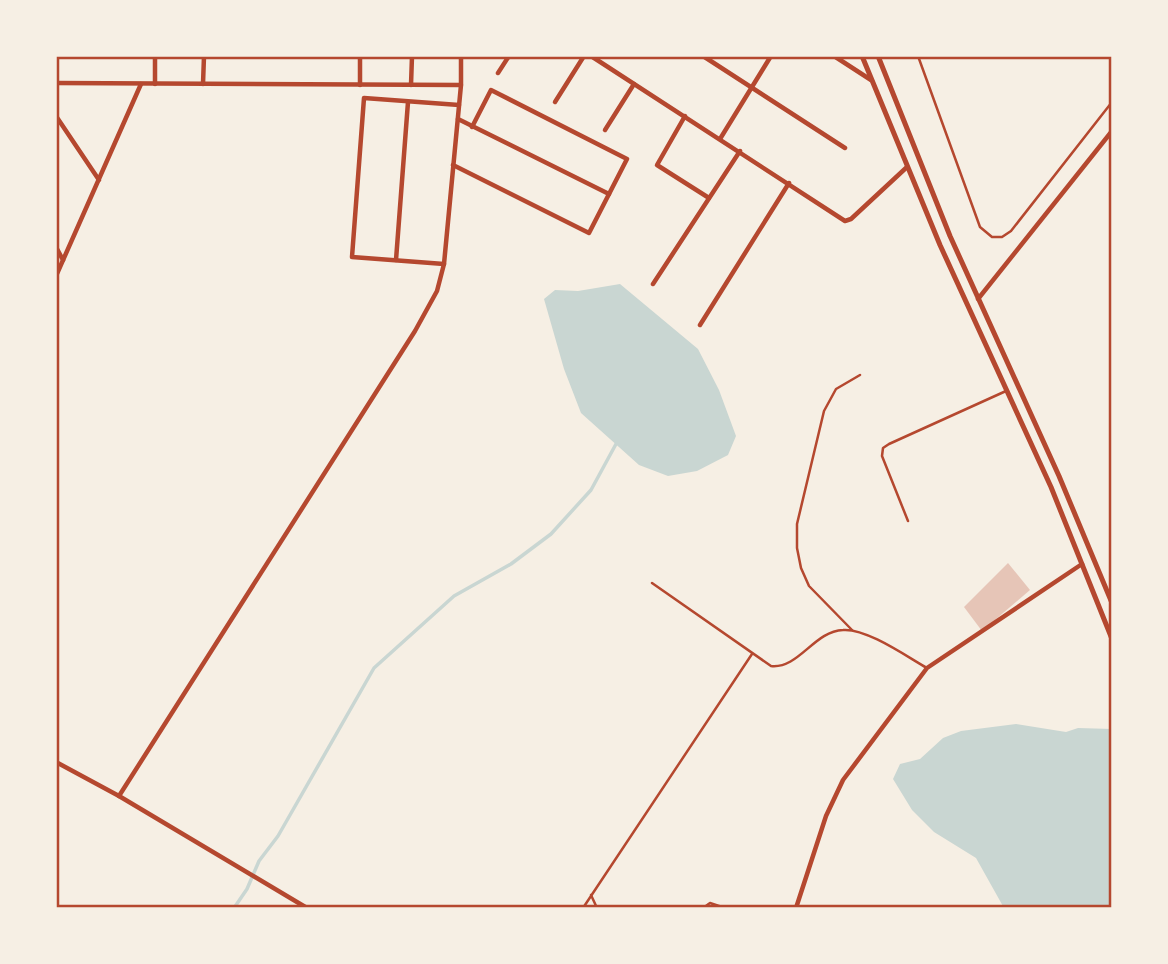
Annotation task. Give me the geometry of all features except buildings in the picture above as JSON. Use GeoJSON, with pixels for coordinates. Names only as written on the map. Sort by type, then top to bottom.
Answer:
{"type":"FeatureCollection","features":[{"type":"Feature","properties":{"kind":"street"},"geometry":{"type":"LineString","coordinates":[[155,56],[155,84]]}},
{"type":"Feature","properties":{"kind":"street"},"geometry":{"type":"LineString","coordinates":[[203,85],[204,56]]}},
{"type":"Feature","properties":{"kind":"street"},"geometry":{"type":"LineString","coordinates":[[360,56],[360,85]]}},
{"type":"Feature","properties":{"kind":"street"},"geometry":{"type":"LineString","coordinates":[[411,85],[412,56]]}},
{"type":"Feature","properties":{"kind":"street"},"geometry":{"type":"LineString","coordinates":[[119,796],[415,331],[437,291],[444,264],[461,85],[461,56]]}},
{"type":"Feature","properties":{"kind":"street"},"geometry":{"type":"LineString","coordinates":[[498,73],[509,56]]}},
{"type":"Feature","properties":{"kind":"street"},"geometry":{"type":"LineString","coordinates":[[555,102],[584,56]]}},
{"type":"Feature","properties":{"kind":"street"},"geometry":{"type":"LineString","coordinates":[[591,56],[825,209],[848,221],[906,167]]}},
{"type":"Feature","properties":{"kind":"street"},"geometry":{"type":"LineString","coordinates":[[703,56],[845,148]]}},
{"type":"Feature","properties":{"kind":"street"},"geometry":{"type":"LineString","coordinates":[[720,139],[771,56]]}},
{"type":"Feature","properties":{"kind":"street"},"geometry":{"type":"LineString","coordinates":[[834,56],[870,80]]}},
{"type":"Feature","properties":{"kind":"street"},"geometry":{"type":"LineString","coordinates":[[862,56],[951,270],[1009,390],[1051,487],[1112,639]]}},
{"type":"Feature","properties":{"kind":"street"},"geometry":{"type":"LineString","coordinates":[[878,56],[950,236],[1059,476],[1112,603]]}},
{"type":"Feature","properties":{"kind":"street"},"geometry":{"type":"LineString","coordinates":[[56,83],[461,85]]}},
{"type":"Feature","properties":{"kind":"street"},"geometry":{"type":"LineString","coordinates":[[56,276],[141,84]]}},
{"type":"Feature","properties":{"kind":"street"},"geometry":{"type":"LineString","coordinates":[[606,130],[634,84]]}},
{"type":"Feature","properties":{"kind":"street"},"geometry":{"type":"LineString","coordinates":[[453,165],[589,233],[627,159],[491,90],[472,127]]}},
{"type":"Feature","properties":{"kind":"street"},"geometry":{"type":"LineString","coordinates":[[444,264],[352,257],[363,98],[459,105]]}},
{"type":"Feature","properties":{"kind":"street"},"geometry":{"type":"LineString","coordinates":[[396,260],[408,102]]}},
{"type":"Feature","properties":{"kind":"street"},"geometry":{"type":"LineString","coordinates":[[56,116],[99,180]]}},
{"type":"Feature","properties":{"kind":"street"},"geometry":{"type":"LineString","coordinates":[[685,116],[657,165],[709,198]]}},
{"type":"Feature","properties":{"kind":"street"},"geometry":{"type":"LineString","coordinates":[[458,118],[609,194]]}},
{"type":"Feature","properties":{"kind":"street"},"geometry":{"type":"LineString","coordinates":[[978,299],[1112,131]]}},
{"type":"Feature","properties":{"kind":"street"},"geometry":{"type":"LineString","coordinates":[[653,284],[740,151]]}},
{"type":"Feature","properties":{"kind":"street"},"geometry":{"type":"LineString","coordinates":[[700,325],[789,183]]}},
{"type":"Feature","properties":{"kind":"street"},"geometry":{"type":"LineString","coordinates":[[56,247],[63,260]]}},
{"type":"Feature","properties":{"kind":"street"},"geometry":{"type":"LineString","coordinates":[[796,908],[826,816],[843,780],[928,668],[1082,564]]}},
{"type":"Feature","properties":{"kind":"street"},"geometry":{"type":"LineString","coordinates":[[56,762],[119,796],[307,908]]}},
{"type":"Feature","properties":{"kind":"lane"},"geometry":{"type":"LineString","coordinates":[[918,56],[980,227],[992,237],[1002,237],[1011,231],[1112,102]]}},
{"type":"Feature","properties":{"kind":"lane"},"geometry":{"type":"LineString","coordinates":[[852,631],[809,586],[801,568],[797,548],[797,524],[824,411],[836,389],[860,375]]}},
{"type":"Feature","properties":{"kind":"lane"},"geometry":{"type":"LineString","coordinates":[[908,521],[882,456],[883,448],[1009,390]]}},
{"type":"Feature","properties":{"kind":"lane"},"geometry":{"type":"LineString","coordinates":[[652,583],[771,666],[784,665],[832,632],[852,631],[862,633],[928,668]]}},
{"type":"Feature","properties":{"kind":"lane"},"geometry":{"type":"LineString","coordinates":[[583,908],[752,654]]}},
{"type":"Feature","properties":{"kind":"lane"},"geometry":{"type":"LineString","coordinates":[[590,895],[597,908]]}},
{"type":"Feature","properties":{"kind":"lane"},"geometry":{"type":"LineString","coordinates":[[703,908],[710,903],[725,908]]}},
{"type":"Feature","properties":{"kind":"shaded area"},"geometry":{"type":"Polygon","coordinates":[[[620,284],[698,349],[719,390],[736,436],[728,455],[697,471],[668,476],[639,465],[581,413],[564,369],[544,299],[555,290],[578,291],[620,284]]]}},
{"type":"Feature","properties":{"kind":"shaded area"},"geometry":{"type":"Polygon","coordinates":[[[1016,724],[1066,732],[1078,728],[1112,729],[1112,908],[1004,908],[976,858],[934,832],[912,810],[893,779],[900,764],[920,759],[943,738],[961,731],[1016,724]]]}},
{"type":"Feature","properties":{"kind":"waterway"},"geometry":{"type":"LineString","coordinates":[[234,908],[374,668],[454,596],[511,564],[551,534],[591,490],[616,444]]}}]}
